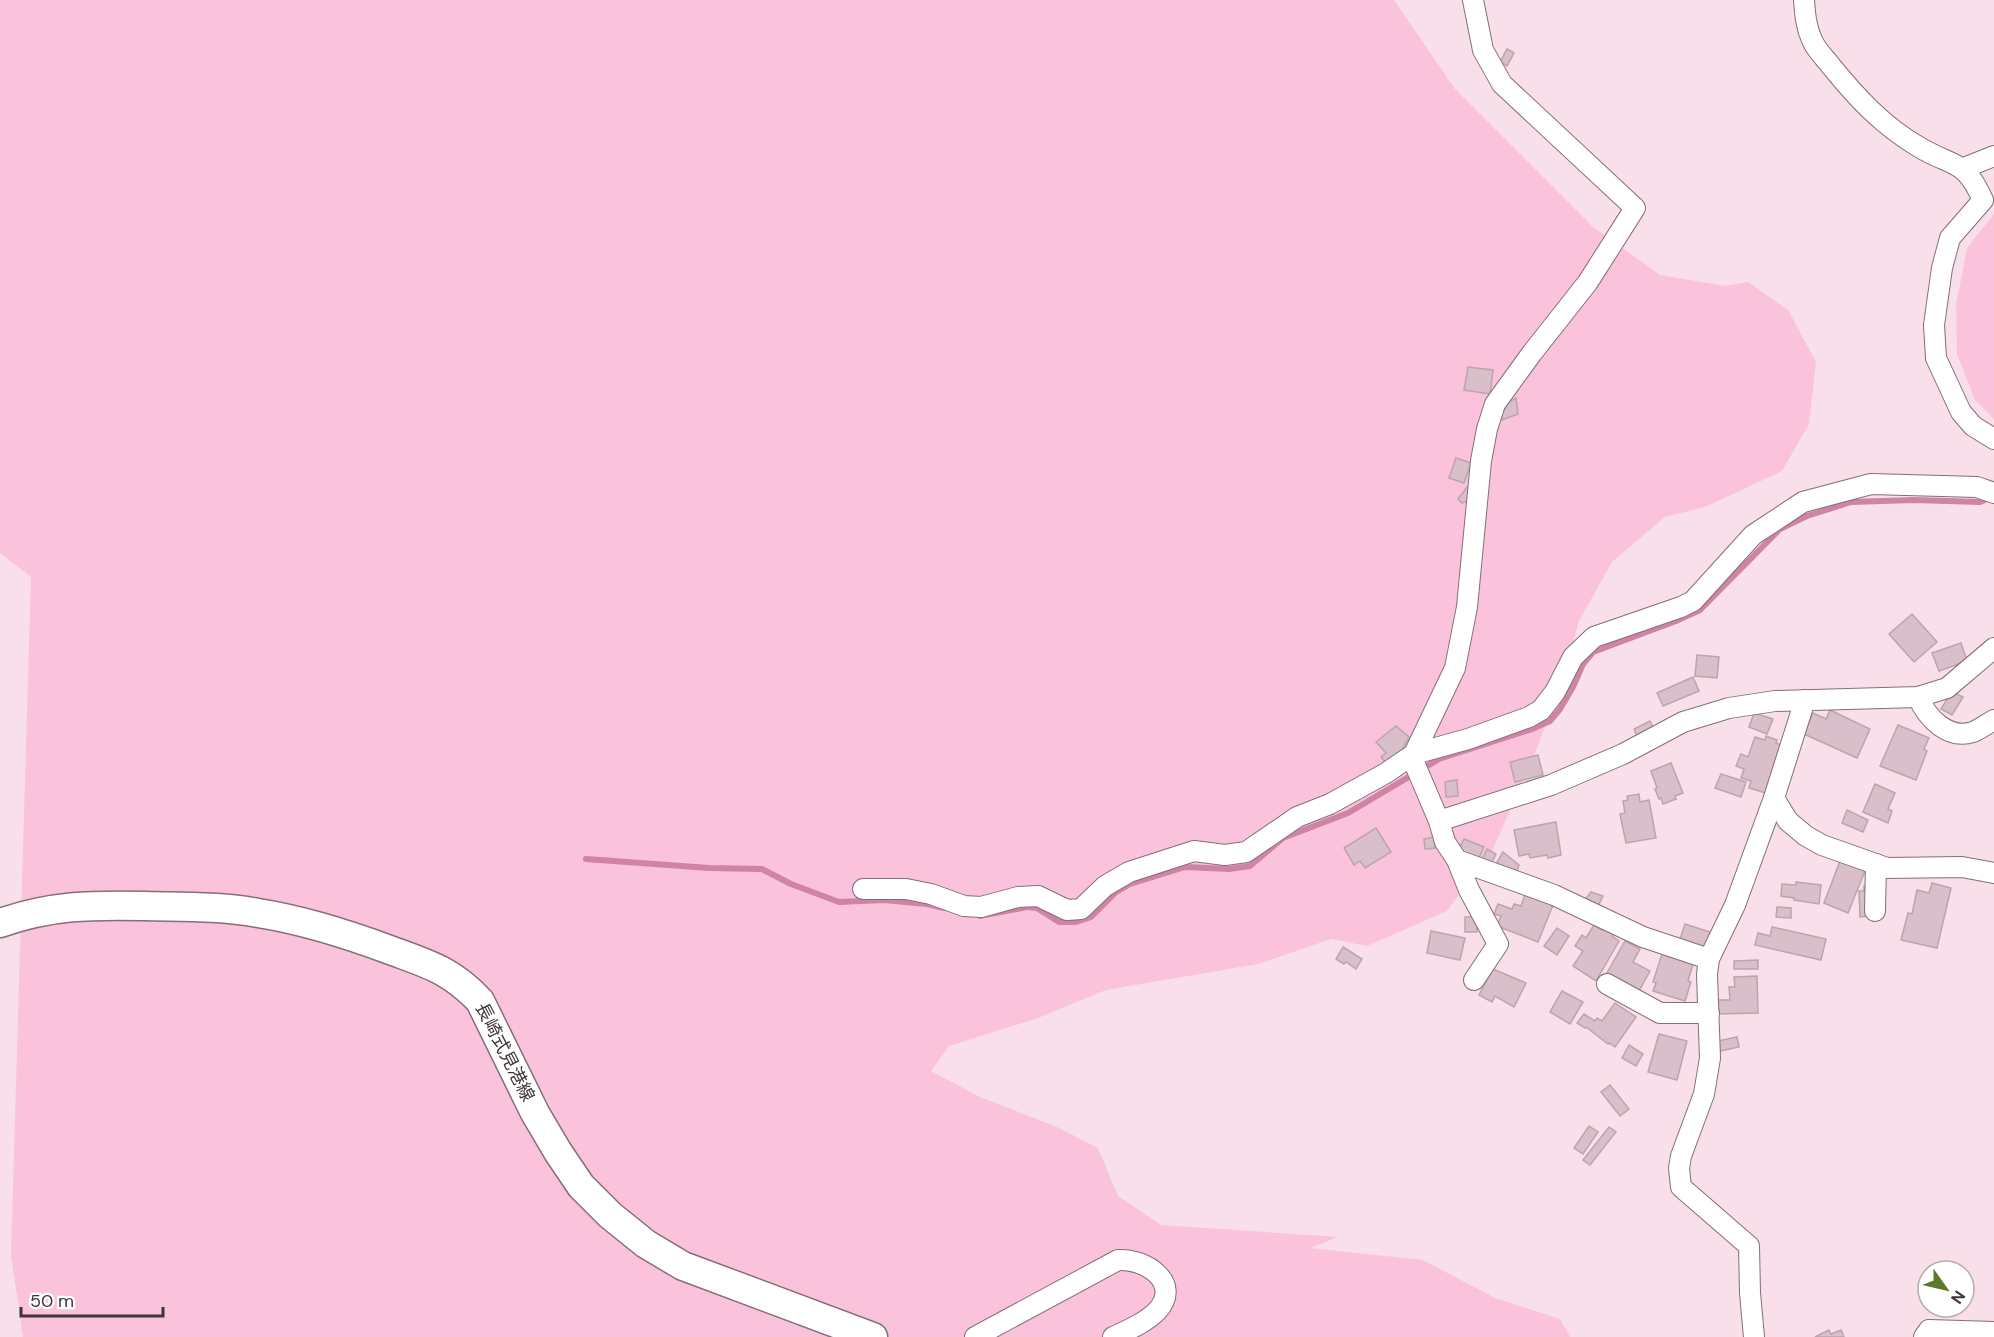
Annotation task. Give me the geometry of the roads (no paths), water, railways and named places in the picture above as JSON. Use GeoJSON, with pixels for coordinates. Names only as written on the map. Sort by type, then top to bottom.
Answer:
{"type":"FeatureCollection","features":[{"type":"Feature","properties":{"kind":"main road","name":"長崎式見港線"},"geometry":{"type":"LineString","coordinates":[[0,923],[61,907],[104,905],[194,906],[257,912],[360,938],[448,972],[467,986],[480,1001],[558,1152],[581,1186],[610,1215],[646,1244],[684,1266],[873,1337]]}},
{"type":"Feature","properties":{"kind":"street"},"geometry":{"type":"LineString","coordinates":[[1473,0],[1483,50],[1502,84],[1635,208],[1588,282],[1532,353],[1496,404],[1487,429],[1481,461],[1467,607],[1455,668],[1416,764],[1445,842],[1457,860],[1469,890],[1498,944],[1474,980]]}},
{"type":"Feature","properties":{"kind":"street"},"geometry":{"type":"LineString","coordinates":[[1804,0],[1806,21],[1813,42],[1855,96],[1879,119],[1919,147],[1964,168],[1974,180],[1983,200],[1950,238],[1936,300],[1934,325],[1936,358],[1961,412],[1973,426],[1994,439]]}},
{"type":"Feature","properties":{"kind":"street"},"geometry":{"type":"LineString","coordinates":[[1964,168],[1994,156]]}},
{"type":"Feature","properties":{"kind":"street"},"geometry":{"type":"LineString","coordinates":[[863,888],[906,889],[931,894],[964,906],[981,907],[1018,897],[1038,896],[1067,910],[1081,909],[1106,886],[1129,872],[1159,861],[1194,851],[1225,855],[1246,852],[1296,817],[1330,804],[1386,773],[1416,764],[1468,739],[1529,717],[1541,710],[1555,692],[1573,657],[1588,641],[1692,601],[1754,535],[1803,502],[1871,484],[1985,490]]}},
{"type":"Feature","properties":{"kind":"street"},"geometry":{"type":"LineString","coordinates":[[1439,821],[1551,785],[1623,754],[1683,722],[1729,708],[1775,701],[1918,697],[1947,688],[1994,648]]}},
{"type":"Feature","properties":{"kind":"street"},"geometry":{"type":"LineString","coordinates":[[1918,697],[1930,718],[1953,733],[1974,731],[1994,720]]}},
{"type":"Feature","properties":{"kind":"street"},"geometry":{"type":"LineString","coordinates":[[1754,1337],[1749,1293],[1749,1246],[1681,1187],[1679,1177],[1681,1156],[1704,1094],[1710,1058],[1707,974],[1709,959],[1735,905],[1774,798],[1805,700]]}},
{"type":"Feature","properties":{"kind":"street"},"geometry":{"type":"LineString","coordinates":[[1774,798],[1788,821],[1806,836],[1822,845],[1887,868],[1962,867],[1994,873]]}},
{"type":"Feature","properties":{"kind":"street"},"geometry":{"type":"LineString","coordinates":[[1457,860],[1554,895],[1643,937],[1709,959]]}},
{"type":"Feature","properties":{"kind":"street"},"geometry":{"type":"LineString","coordinates":[[1875,911],[1876,864]]}},
{"type":"Feature","properties":{"kind":"street"},"geometry":{"type":"LineString","coordinates":[[1607,984],[1660,1014],[1709,1014]]}},
{"type":"Feature","properties":{"kind":"street"},"geometry":{"type":"LineString","coordinates":[[975,1337],[1118,1260],[1129,1259],[1142,1263],[1161,1279],[1165,1287],[1162,1303],[1158,1310],[1139,1324],[1113,1337]]}},
{"type":"Feature","properties":{"kind":"street"},"geometry":{"type":"LineString","coordinates":[[1924,1337],[1929,1330],[1994,1332]]}},
{"type":"Feature","properties":{"kind":"waterway"},"geometry":{"type":"LineString","coordinates":[[980,916],[1027,907],[1037,908],[1059,922],[1076,922],[1091,917],[1116,892],[1130,884],[1185,867],[1229,869],[1250,866],[1283,838],[1348,813],[1439,759],[1550,721],[1560,709],[1583,664],[1593,652],[1700,610],[1780,529],[1807,516],[1851,502],[1914,500],[1980,502],[1991,497]]}},
{"type":"Feature","properties":{"kind":"waterway"},"geometry":{"type":"LineString","coordinates":[[586,859],[709,868],[762,869],[791,884],[839,902],[884,900],[944,908]]}}]}
